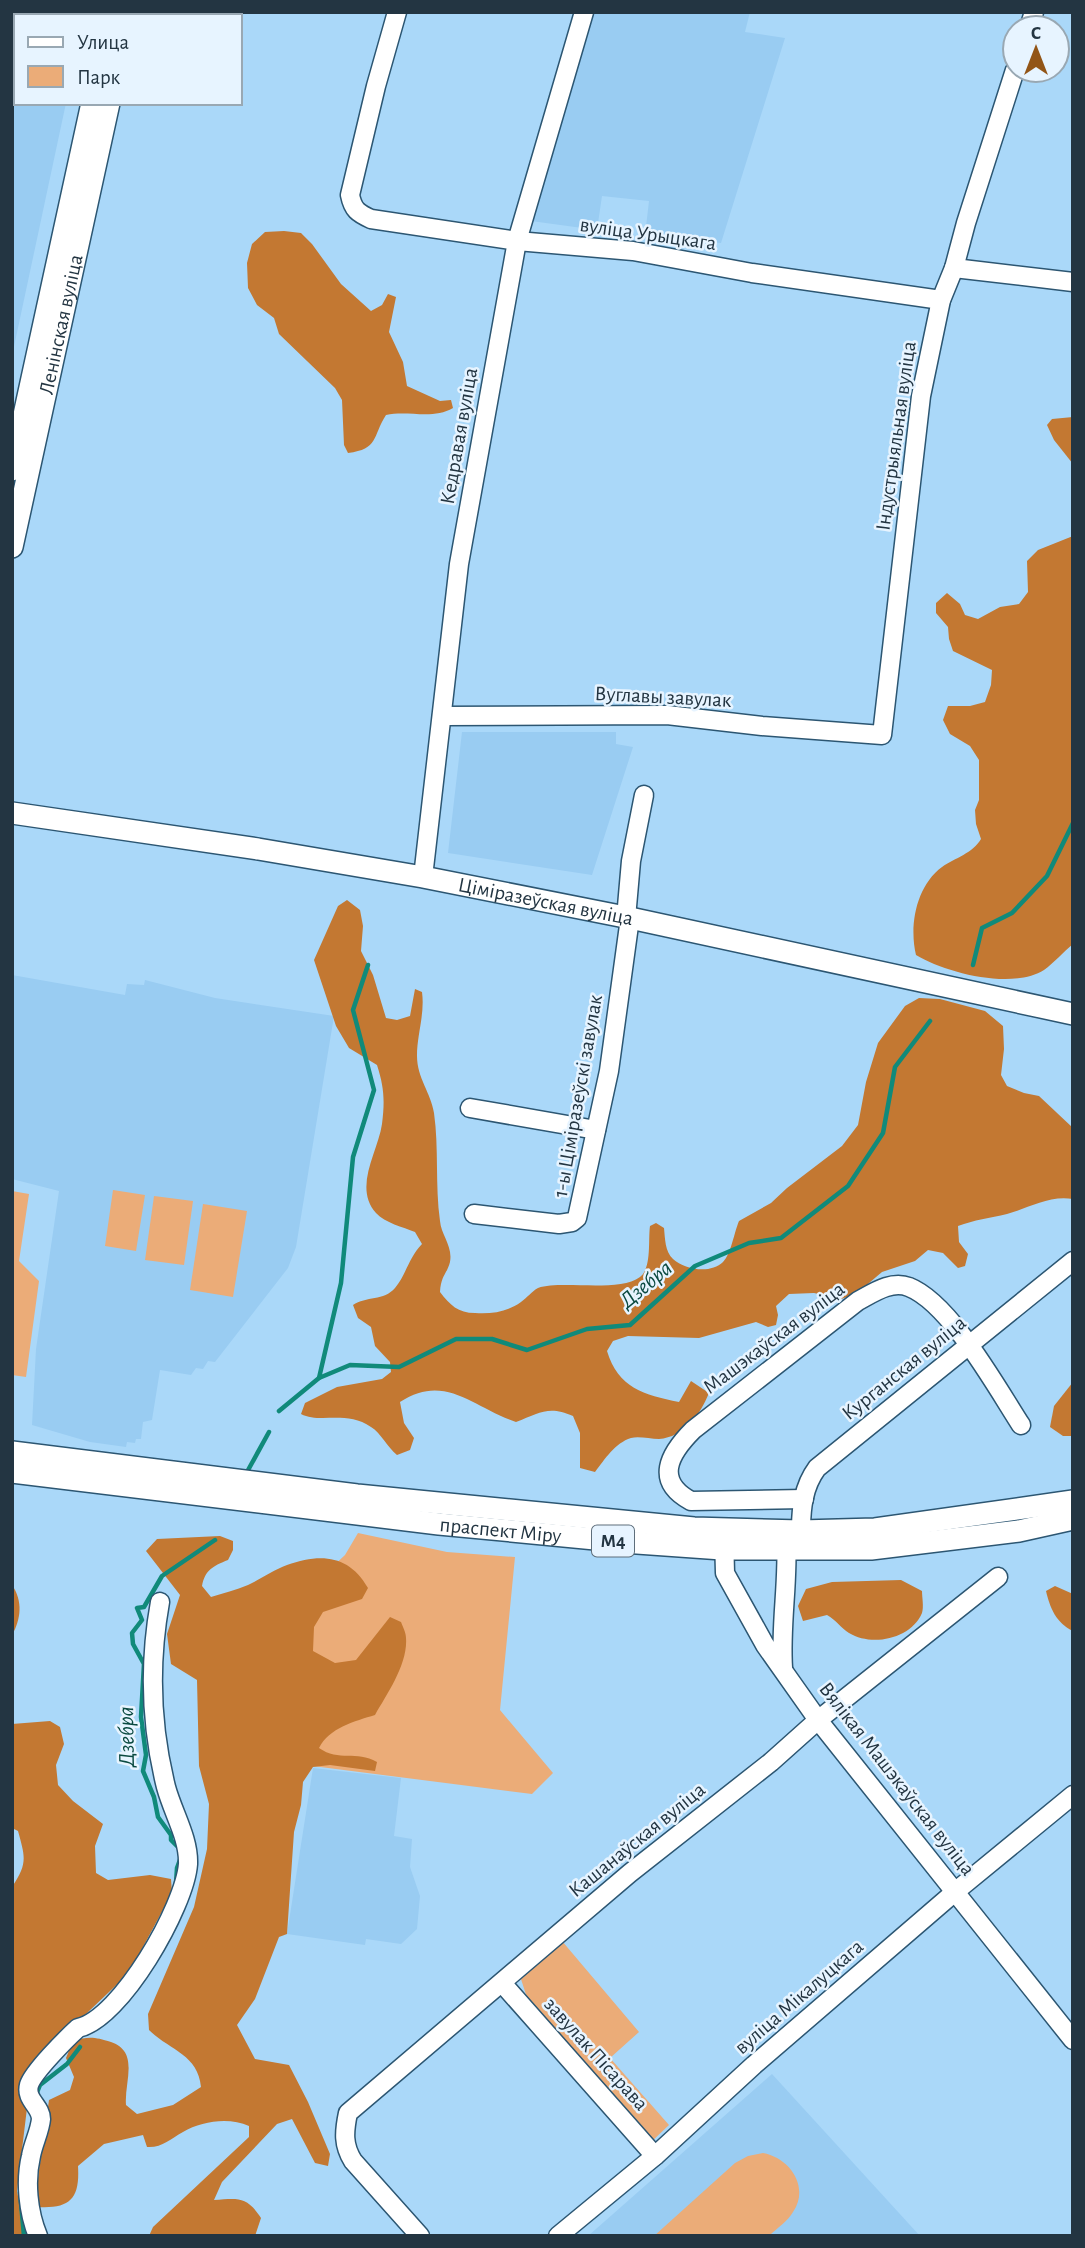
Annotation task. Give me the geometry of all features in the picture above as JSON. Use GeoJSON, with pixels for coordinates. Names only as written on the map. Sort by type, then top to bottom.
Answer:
{"type":"FeatureCollection","features":[{"type":"Feature","properties":{"kind":"main road","name":"Ленінская вуліца"},"geometry":{"type":"LineString","coordinates":[[12,470],[92,105]]}},
{"type":"Feature","properties":{"kind":"main road","name":"Ленінская вуліца"},"geometry":{"type":"LineString","coordinates":[[12,547],[108,105]]}},
{"type":"Feature","properties":{"kind":"main road","name":"Ціміразеўская вуліца"},"geometry":{"type":"LineString","coordinates":[[12,813],[258,849],[423,877],[628,918],[1072,1014]]}},
{"type":"Feature","properties":{"kind":"main road","name":"праспект Міру"},"geometry":{"type":"LineString","coordinates":[[12,1452],[108,1475]]}},
{"type":"Feature","properties":{"kind":"main road","name":"праспект Міру"},"geometry":{"type":"LineString","coordinates":[[12,1472],[108,1475],[356,1505],[723,1539],[791,1537],[875,1529],[1073,1501]]}},
{"type":"Feature","properties":{"kind":"main road","name":"праспект Міру"},"geometry":{"type":"LineString","coordinates":[[791,1537],[871,1549],[1019,1531],[1073,1519]]}},
{"type":"Feature","properties":{"kind":"street","name":"вуліца Урыцкага"},"geometry":{"type":"LineString","coordinates":[[397,12],[350,195],[356,212],[371,219],[517,241],[633,251],[752,273],[941,300]]}},
{"type":"Feature","properties":{"kind":"street","name":"Кедравая вуліца"},"geometry":{"type":"LineString","coordinates":[[423,877],[459,564],[517,241],[584,12]]}},
{"type":"Feature","properties":{"kind":"street","name":"Індустрыяльная вуліца"},"geometry":{"type":"LineString","coordinates":[[882,735],[921,396],[941,300],[954,268],[965,223],[1010,84]]}},
{"type":"Feature","properties":{"kind":"street"},"geometry":{"type":"LineString","coordinates":[[954,268],[1073,282]]}},
{"type":"Feature","properties":{"kind":"street","name":"Вуглавы завулак"},"geometry":{"type":"LineString","coordinates":[[442,716],[667,715],[882,735]]}},
{"type":"Feature","properties":{"kind":"street","name":"1-ы Ціміразеўскі завулак"},"geometry":{"type":"LineString","coordinates":[[474,1214],[559,1224],[572,1222],[580,1212],[609,1071],[628,918],[631,861],[644,795]]}},
{"type":"Feature","properties":{"kind":"street"},"geometry":{"type":"LineString","coordinates":[[470,1108],[596,1130]]}},
{"type":"Feature","properties":{"kind":"street","name":"Курганская вуліца"},"geometry":{"type":"LineString","coordinates":[[773,1642],[791,1537],[804,1499],[807,1480],[817,1468],[1073,1261]]}},
{"type":"Feature","properties":{"kind":"street","name":"Машэкаўская вуліца"},"geometry":{"type":"LineString","coordinates":[[804,1499],[691,1501],[677,1493],[668,1469],[673,1455],[692,1430],[858,1301],[880,1289],[895,1285],[908,1287],[933,1303],[968,1345],[1021,1424]]}},
{"type":"Feature","properties":{"kind":"street","name":"Вялікая Машэкаўская вуліца"},"geometry":{"type":"LineString","coordinates":[[723,1539],[725,1573],[773,1642],[783,1668],[818,1720],[1073,2040]]}},
{"type":"Feature","properties":{"kind":"street","name":"Кашанаўская вуліца"},"geometry":{"type":"LineString","coordinates":[[420,2236],[353,2161],[346,2149],[344,2131],[348,2113],[630,1873],[998,1577]]}},
{"type":"Feature","properties":{"kind":"street"},"geometry":{"type":"LineString","coordinates":[[38,2236],[28,2193],[30,2158],[41,2120],[40,2113],[30,2098],[29,2086],[78,2028],[87,2026],[121,1997],[152,1955],[180,1898],[188,1866],[187,1847],[166,1787],[153,1705],[153,1639],[160,1602]]}},
{"type":"Feature","properties":{"kind":"street","name":"вуліца Мікалуцкага"},"geometry":{"type":"LineString","coordinates":[[558,2236],[655,2156],[754,2065],[956,1891],[1073,1795]]}},
{"type":"Feature","properties":{"kind":"street","name":"завулак Пісарава"},"geometry":{"type":"LineString","coordinates":[[502,1983],[655,2156]]}},
{"type":"Feature","properties":{"kind":"shaded area"},"geometry":{"type":"Polygon","coordinates":[[[12,12],[85,12],[14,14],[14,105],[66,105],[12,356],[12,12]]]}},
{"type":"Feature","properties":{"kind":"shaded area"},"geometry":{"type":"Polygon","coordinates":[[[593,12],[750,12],[745,32],[785,38],[721,243],[645,235],[649,201],[602,196],[597,230],[531,221],[593,12]]]}},
{"type":"Feature","properties":{"kind":"shaded area"},"geometry":{"type":"Polygon","coordinates":[[[265,232],[301,233],[341,284],[371,311],[382,305],[388,294],[396,297],[389,332],[403,362],[407,386],[440,401],[451,400],[453,408],[429,414],[386,415],[370,445],[348,453],[344,445],[342,400],[335,388],[279,334],[274,318],[257,305],[248,288],[247,263],[252,244],[265,232]]]}},
{"type":"Feature","properties":{"kind":"shaded area"},"geometry":{"type":"Polygon","coordinates":[[[1073,417],[1073,464],[1054,440],[1047,425],[1052,419],[1073,417]]]}},
{"type":"Feature","properties":{"kind":"shaded area"},"geometry":{"type":"Polygon","coordinates":[[[1073,536],[1073,944],[1044,970],[1031,976],[997,979],[961,973],[916,955],[914,919],[921,896],[933,875],[969,852],[981,839],[975,810],[979,800],[979,760],[970,746],[950,734],[943,720],[948,706],[970,706],[985,702],[991,685],[992,670],[953,651],[948,627],[936,613],[936,603],[947,593],[960,604],[965,615],[978,619],[1000,607],[1019,604],[1028,592],[1027,561],[1038,550],[1073,536]]]}},
{"type":"Feature","properties":{"kind":"shaded area"},"geometry":{"type":"Polygon","coordinates":[[[462,732],[616,732],[616,744],[633,747],[592,875],[448,853],[462,732]]]}},
{"type":"Feature","properties":{"kind":"shaded area"},"geometry":{"type":"Polygon","coordinates":[[[347,900],[360,910],[363,926],[361,951],[373,975],[386,1018],[397,1020],[410,1016],[415,989],[422,992],[418,1064],[434,1113],[440,1221],[450,1256],[440,1292],[459,1310],[469,1313],[493,1313],[505,1310],[521,1302],[538,1288],[548,1286],[630,1282],[644,1273],[649,1253],[650,1226],[656,1223],[664,1228],[668,1253],[678,1263],[698,1269],[718,1266],[728,1254],[739,1221],[771,1203],[842,1146],[858,1125],[866,1082],[878,1043],[905,1006],[919,998],[940,999],[985,1011],[1003,1026],[1001,1075],[1007,1086],[1039,1096],[1073,1128],[1073,1199],[1047,1200],[1007,1214],[958,1226],[959,1242],[968,1254],[965,1266],[958,1268],[943,1253],[928,1250],[915,1261],[882,1272],[856,1294],[841,1299],[814,1293],[789,1294],[776,1306],[776,1325],[768,1327],[756,1322],[699,1338],[628,1336],[613,1341],[607,1351],[612,1364],[625,1382],[634,1388],[679,1402],[691,1381],[709,1393],[696,1417],[676,1434],[659,1439],[634,1437],[625,1440],[595,1472],[580,1468],[580,1433],[573,1416],[550,1411],[516,1422],[445,1391],[431,1390],[400,1402],[404,1423],[414,1438],[410,1450],[397,1455],[375,1430],[362,1422],[301,1414],[305,1403],[337,1387],[382,1379],[391,1372],[390,1362],[375,1346],[371,1327],[358,1318],[353,1305],[391,1292],[422,1244],[415,1232],[384,1219],[369,1203],[367,1181],[383,1115],[381,1080],[377,1065],[349,1048],[336,1026],[314,960],[338,906],[347,900]]]}},
{"type":"Feature","properties":{"kind":"shaded area"},"geometry":{"type":"Polygon","coordinates":[[[12,975],[125,995],[127,984],[144,985],[145,980],[215,998],[334,1016],[296,1247],[288,1268],[215,1362],[208,1361],[203,1369],[196,1368],[191,1375],[160,1370],[152,1420],[143,1422],[141,1439],[136,1439],[135,1443],[127,1442],[126,1447],[90,1442],[32,1425],[36,1349],[59,1191],[12,1179],[12,975]]]}},
{"type":"Feature","properties":{"kind":"shaded area"},"geometry":{"type":"Polygon","coordinates":[[[1073,1382],[1073,1436],[1063,1436],[1050,1427],[1054,1406],[1073,1382]]]}},
{"type":"Feature","properties":{"kind":"shaded area"},"geometry":{"type":"Polygon","coordinates":[[[220,1536],[233,1541],[233,1550],[228,1560],[214,1567],[205,1576],[202,1586],[211,1597],[248,1585],[277,1569],[299,1561],[323,1558],[333,1560],[352,1569],[368,1588],[362,1599],[323,1612],[314,1627],[313,1651],[335,1663],[356,1660],[390,1617],[401,1622],[406,1636],[406,1648],[396,1678],[375,1715],[336,1730],[319,1748],[334,1754],[362,1757],[377,1762],[375,1771],[330,1765],[313,1767],[303,1782],[301,1805],[294,1832],[287,1934],[279,1937],[255,1999],[237,2025],[255,2059],[289,2065],[330,2154],[328,2166],[315,2163],[292,2119],[277,2124],[222,2182],[214,2200],[235,2199],[251,2205],[261,2218],[255,2236],[149,2236],[153,2227],[249,2137],[249,2126],[224,2121],[207,2123],[190,2128],[152,2147],[147,2147],[143,2135],[104,2144],[78,2166],[75,2194],[71,2200],[58,2206],[37,2207],[37,2185],[49,2100],[70,2090],[74,2077],[66,2058],[73,2041],[96,2038],[120,2047],[128,2060],[129,2069],[126,2105],[137,2114],[173,2105],[201,2087],[199,2076],[189,2060],[149,2030],[148,2014],[194,1907],[207,1849],[209,1804],[199,1766],[197,1680],[171,1664],[167,1634],[180,1595],[146,1551],[157,1539],[220,1536]]]}},
{"type":"Feature","properties":{"kind":"shaded area"},"geometry":{"type":"Polygon","coordinates":[[[901,1580],[922,1591],[923,1608],[917,1622],[890,1638],[879,1640],[858,1637],[827,1615],[803,1621],[798,1606],[806,1589],[832,1582],[901,1580]]]}},
{"type":"Feature","properties":{"kind":"shaded area"},"geometry":{"type":"Polygon","coordinates":[[[12,1585],[20,1610],[12,1635],[12,1585]]]}},
{"type":"Feature","properties":{"kind":"shaded area"},"geometry":{"type":"Polygon","coordinates":[[[1055,1586],[1073,1594],[1073,1631],[1058,1619],[1050,1603],[1046,1591],[1055,1586]]]}},
{"type":"Feature","properties":{"kind":"shaded area"},"geometry":{"type":"Polygon","coordinates":[[[50,1721],[60,1727],[64,1744],[56,1765],[58,1785],[73,1801],[103,1824],[95,1846],[96,1873],[108,1880],[150,1875],[171,1879],[172,1893],[129,1973],[65,2034],[43,2060],[27,2108],[17,2191],[27,2236],[12,2236],[12,1887],[21,1872],[24,1860],[18,1831],[12,1828],[12,1724],[50,1721]]]}},
{"type":"Feature","properties":{"kind":"shaded area"},"geometry":{"type":"Polygon","coordinates":[[[313,1768],[401,1778],[394,1836],[412,1839],[410,1867],[420,1896],[417,1929],[401,1944],[366,1939],[365,1945],[287,1934],[313,1768]]]}},
{"type":"Feature","properties":{"kind":"shaded area"},"geometry":{"type":"Polygon","coordinates":[[[772,2074],[920,2236],[588,2236],[772,2074]]]}},
{"type":"Feature","properties":{"kind":"green space"},"geometry":{"type":"Polygon","coordinates":[[[113,1190],[145,1195],[136,1251],[105,1246],[113,1190]]]}},
{"type":"Feature","properties":{"kind":"green space"},"geometry":{"type":"Polygon","coordinates":[[[12,1191],[29,1194],[19,1261],[39,1281],[26,1377],[12,1375],[12,1191]]]}},
{"type":"Feature","properties":{"kind":"green space"},"geometry":{"type":"Polygon","coordinates":[[[154,1196],[193,1201],[184,1265],[145,1260],[154,1196]]]}},
{"type":"Feature","properties":{"kind":"green space"},"geometry":{"type":"Polygon","coordinates":[[[203,1204],[247,1211],[233,1297],[190,1290],[203,1204]]]}},
{"type":"Feature","properties":{"kind":"green space"},"geometry":{"type":"Polygon","coordinates":[[[358,1533],[447,1552],[515,1557],[500,1710],[553,1773],[532,1794],[281,1762],[313,1585],[345,1555],[358,1533]]]}},
{"type":"Feature","properties":{"kind":"green space"},"geometry":{"type":"Polygon","coordinates":[[[562,1941],[639,2032],[610,2058],[669,2125],[649,2144],[530,2007],[520,1976],[562,1941]]]}},
{"type":"Feature","properties":{"kind":"green space"},"geometry":{"type":"Polygon","coordinates":[[[763,2153],[789,2167],[798,2184],[799,2193],[798,2202],[791,2215],[769,2236],[654,2236],[735,2163],[748,2156],[763,2153]]]}},
{"type":"Feature","properties":{"kind":"waterway","name":"Дзебра"},"geometry":{"type":"LineString","coordinates":[[973,965],[982,928],[1012,913],[1047,876],[1073,823]]}},
{"type":"Feature","properties":{"kind":"waterway"},"geometry":{"type":"LineString","coordinates":[[319,1378],[341,1283],[353,1157],[374,1090],[353,1010],[368,965]]}},
{"type":"Feature","properties":{"kind":"waterway","name":"Дзебра"},"geometry":{"type":"LineString","coordinates":[[279,1411],[319,1378],[350,1365],[399,1367],[456,1339],[492,1339],[527,1350],[587,1329],[630,1325],[695,1266],[749,1243],[781,1238],[848,1186],[883,1133],[895,1067],[930,1021]]}},
{"type":"Feature","properties":{"kind":"waterway","name":"Дзебра"},"geometry":{"type":"LineString","coordinates":[[247,1472],[269,1432]]}},
{"type":"Feature","properties":{"kind":"waterway","name":"Дзебра"},"geometry":{"type":"LineString","coordinates":[[180,1849],[171,1840],[171,1835],[158,1817],[154,1797],[143,1771],[146,1755],[141,1717],[144,1664],[133,1644],[132,1633],[142,1620],[137,1608],[144,1607],[162,1576],[215,1540]]}},
{"type":"Feature","properties":{"kind":"waterway","name":"Дзебра"},"geometry":{"type":"LineString","coordinates":[[176,1883],[181,1857]]}},
{"type":"Feature","properties":{"kind":"waterway","name":"Дзебра"},"geometry":{"type":"LineString","coordinates":[[36,2095],[40,2085],[67,2064],[80,2047]]}},
{"type":"Feature","properties":{"kind":"waterway","name":"Дзебра"},"geometry":{"type":"LineString","coordinates":[[20,2192],[24,2236]]}}]}
